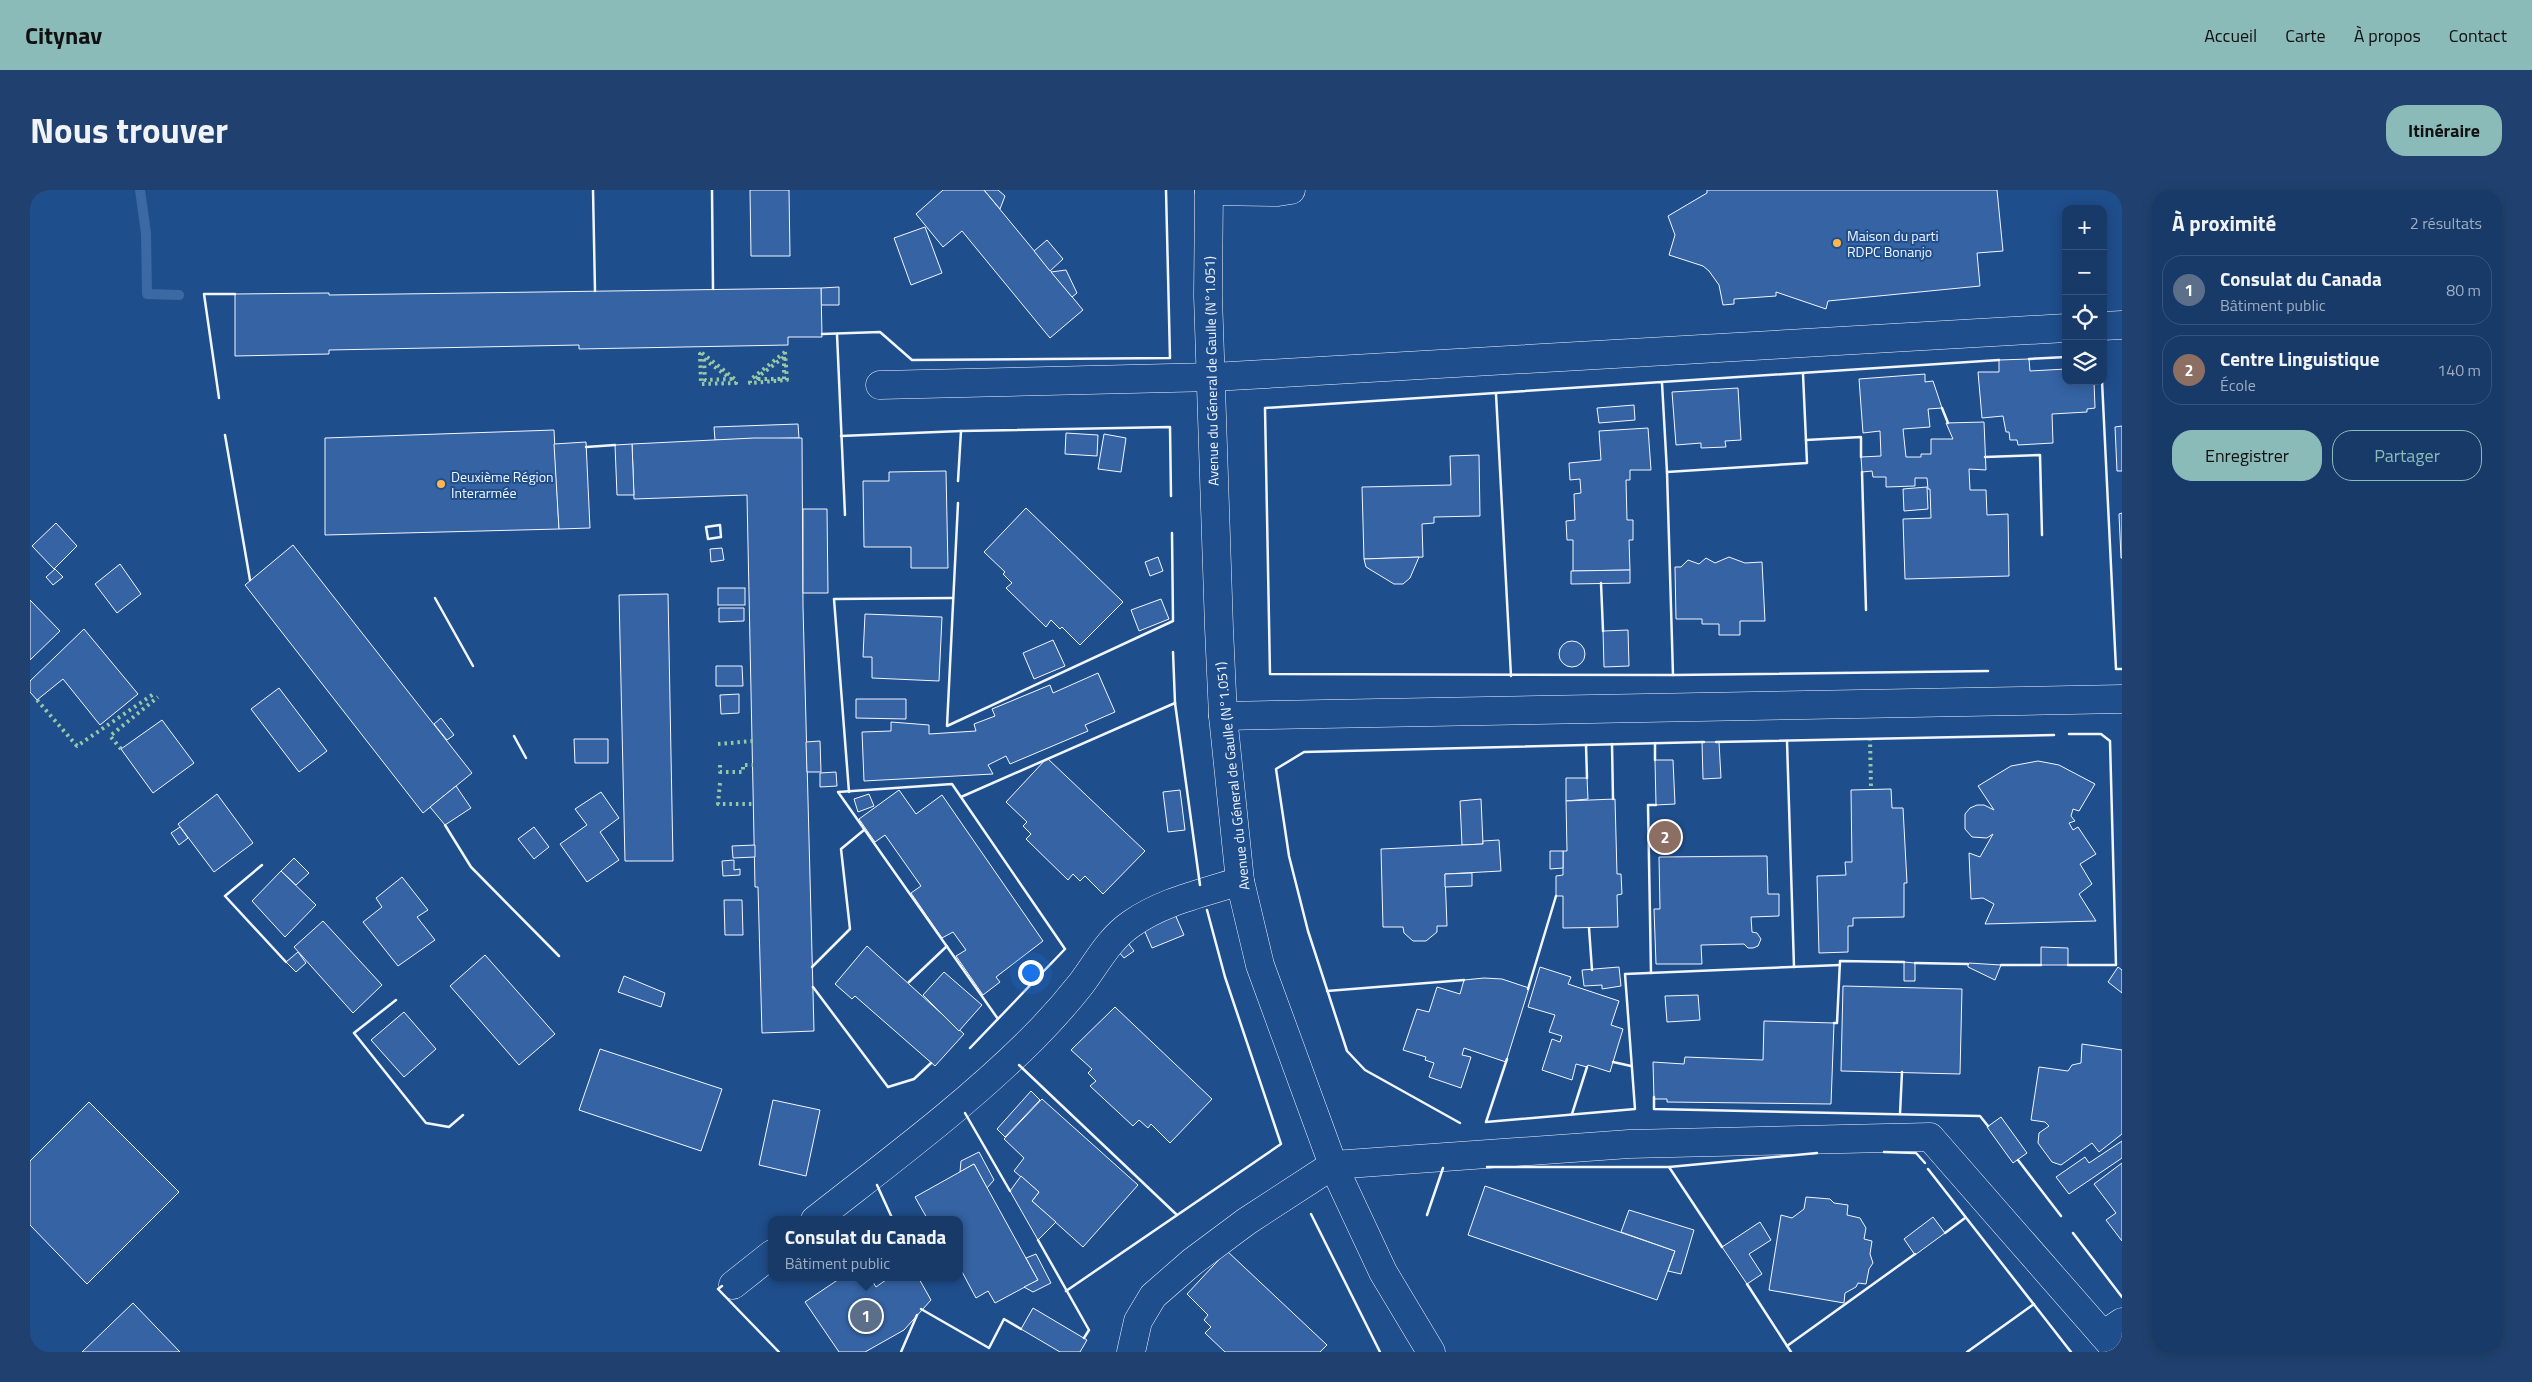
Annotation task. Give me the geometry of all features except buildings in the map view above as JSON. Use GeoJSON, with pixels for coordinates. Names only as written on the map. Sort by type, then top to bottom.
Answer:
{"type":"FeatureCollection","features":[{"type":"Feature","properties":{"kind":"street"},"geometry":{"type":"LineString","coordinates":[[1209,190],[1278,192],[1291,190]]}},
{"type":"Feature","properties":{"kind":"street","name":"Avenue du Géneral de Gaulle (N°1.051)"},"geometry":{"type":"LineString","coordinates":[[1209,190],[1208,296],[1213,377],[1215,532],[1223,716],[1240,881],[1260,965],[1333,1165],[1383,1272],[1431,1352]]}},
{"type":"Feature","properties":{"kind":"street"},"geometry":{"type":"LineString","coordinates":[[2107,326],[2122,325]]}},
{"type":"Feature","properties":{"kind":"street"},"geometry":{"type":"LineString","coordinates":[[880,385],[1213,377],[2062,328]]}},
{"type":"Feature","properties":{"kind":"street"},"geometry":{"type":"LineString","coordinates":[[1223,716],[2122,699]]}},
{"type":"Feature","properties":{"kind":"street"},"geometry":{"type":"LineString","coordinates":[[820,1216],[934,1126],[990,1078],[1060,1010],[1082,983],[1104,950],[1131,924],[1167,905],[1240,881]]}},
{"type":"Feature","properties":{"kind":"street"},"geometry":{"type":"LineString","coordinates":[[1131,1352],[1138,1321],[1153,1296],[1192,1262],[1248,1221],[1333,1165],[1629,1144],[1930,1137],[2114,1337]]}},
{"type":"Feature","properties":{"kind":"street"},"geometry":{"type":"LineString","coordinates":[[732,1285],[768,1257]]}},
{"type":"Feature","properties":{"kind":"waterway"},"geometry":{"type":"LineString","coordinates":[[140,190],[146,233],[147,294],[179,295]]}},
{"type":"Feature","properties":{"kind":"hedge"},"geometry":{"type":"LineString","coordinates":[[785,352],[787,380],[750,383],[750,380],[785,352]]}},
{"type":"Feature","properties":{"kind":"hedge"},"geometry":{"type":"LineString","coordinates":[[702,353],[736,380],[736,383],[701,384],[700,354],[702,353]]}},
{"type":"Feature","properties":{"kind":"hedge"},"geometry":{"type":"LineString","coordinates":[[784,357],[784,379],[755,379],[784,357]]}},
{"type":"Feature","properties":{"kind":"hedge"},"geometry":{"type":"LineString","coordinates":[[704,359],[731,379],[705,380],[704,359]]}},
{"type":"Feature","properties":{"kind":"hedge"},"geometry":{"type":"LineString","coordinates":[[37,700],[77,746],[155,693]]}},
{"type":"Feature","properties":{"kind":"hedge"},"geometry":{"type":"LineString","coordinates":[[121,749],[110,736],[158,697]]}},
{"type":"Feature","properties":{"kind":"hedge"},"geometry":{"type":"LineString","coordinates":[[1870,738],[1871,789]]}},
{"type":"Feature","properties":{"kind":"hedge"},"geometry":{"type":"LineString","coordinates":[[718,744],[753,741]]}},
{"type":"Feature","properties":{"kind":"hedge"},"geometry":{"type":"LineString","coordinates":[[720,765],[720,772],[743,772],[743,765],[753,765]]}},
{"type":"Feature","properties":{"kind":"hedge"},"geometry":{"type":"LineString","coordinates":[[720,783],[718,804],[754,804]]}},
{"type":"Feature","properties":{"kind":"wall"},"geometry":{"type":"LineString","coordinates":[[593,190],[595,291]]}},
{"type":"Feature","properties":{"kind":"wall"},"geometry":{"type":"LineString","coordinates":[[712,190],[713,289]]}},
{"type":"Feature","properties":{"kind":"wall"},"geometry":{"type":"LineString","coordinates":[[822,334],[880,332],[912,360],[1170,358],[1166,190]]}},
{"type":"Feature","properties":{"kind":"wall"},"geometry":{"type":"LineString","coordinates":[[219,398],[204,294],[235,294]]}},
{"type":"Feature","properties":{"kind":"wall"},"geometry":{"type":"LineString","coordinates":[[837,334],[845,515]]}},
{"type":"Feature","properties":{"kind":"wall"},"geometry":{"type":"LineString","coordinates":[[2029,359],[2062,357]]}},
{"type":"Feature","properties":{"kind":"wall"},"geometry":{"type":"LineString","coordinates":[[1662,383],[1667,472],[1673,675],[1270,674],[1265,408],[1999,360]]}},
{"type":"Feature","properties":{"kind":"wall"},"geometry":{"type":"LineString","coordinates":[[1667,472],[1807,463],[1803,374]]}},
{"type":"Feature","properties":{"kind":"wall"},"geometry":{"type":"LineString","coordinates":[[2102,385],[2116,669],[2122,669]]}},
{"type":"Feature","properties":{"kind":"wall"},"geometry":{"type":"LineString","coordinates":[[1496,394],[1511,676]]}},
{"type":"Feature","properties":{"kind":"wall"},"geometry":{"type":"LineString","coordinates":[[1942,408],[1948,423]]}},
{"type":"Feature","properties":{"kind":"wall"},"geometry":{"type":"LineString","coordinates":[[841,436],[961,431],[1170,427],[1171,496]]}},
{"type":"Feature","properties":{"kind":"wall"},"geometry":{"type":"LineString","coordinates":[[958,481],[961,431]]}},
{"type":"Feature","properties":{"kind":"wall"},"geometry":{"type":"LineString","coordinates":[[225,435],[250,580]]}},
{"type":"Feature","properties":{"kind":"wall"},"geometry":{"type":"LineString","coordinates":[[1806,440],[1861,437],[1861,457]]}},
{"type":"Feature","properties":{"kind":"wall"},"geometry":{"type":"LineString","coordinates":[[586,447],[615,445]]}},
{"type":"Feature","properties":{"kind":"wall"},"geometry":{"type":"LineString","coordinates":[[1985,457],[2040,455],[2042,535]]}},
{"type":"Feature","properties":{"kind":"wall"},"geometry":{"type":"LineString","coordinates":[[1862,472],[1866,610]]}},
{"type":"Feature","properties":{"kind":"wall"},"geometry":{"type":"LineString","coordinates":[[958,503],[947,726],[1173,621],[1172,533]]}},
{"type":"Feature","properties":{"kind":"wall"},"geometry":{"type":"LineString","coordinates":[[720,525],[721,537],[708,539],[706,527],[720,525]]}},
{"type":"Feature","properties":{"kind":"wall"},"geometry":{"type":"LineString","coordinates":[[1601,583],[1603,631]]}},
{"type":"Feature","properties":{"kind":"wall"},"geometry":{"type":"LineString","coordinates":[[435,598],[473,666]]}},
{"type":"Feature","properties":{"kind":"wall"},"geometry":{"type":"LineString","coordinates":[[849,792],[834,599],[953,598]]}},
{"type":"Feature","properties":{"kind":"wall"},"geometry":{"type":"LineString","coordinates":[[1173,652],[1175,703],[1200,885]]}},
{"type":"Feature","properties":{"kind":"wall"},"geometry":{"type":"LineString","coordinates":[[1673,675],[1988,671]]}},
{"type":"Feature","properties":{"kind":"wall"},"geometry":{"type":"LineString","coordinates":[[961,797],[1175,703]]}},
{"type":"Feature","properties":{"kind":"wall"},"geometry":{"type":"LineString","coordinates":[[2068,965],[2116,965],[2110,741],[2101,734],[2069,734]]}},
{"type":"Feature","properties":{"kind":"wall"},"geometry":{"type":"LineString","coordinates":[[1716,742],[2054,735]]}},
{"type":"Feature","properties":{"kind":"wall"},"geometry":{"type":"LineString","coordinates":[[514,736],[526,758]]}},
{"type":"Feature","properties":{"kind":"wall"},"geometry":{"type":"LineString","coordinates":[[1787,741],[1794,967]]}},
{"type":"Feature","properties":{"kind":"wall"},"geometry":{"type":"LineString","coordinates":[[1460,1123],[1365,1070],[1347,1051],[1308,931],[1289,856],[1276,769],[1304,752],[1704,742]]}},
{"type":"Feature","properties":{"kind":"wall"},"geometry":{"type":"LineString","coordinates":[[1655,743],[1655,760]]}},
{"type":"Feature","properties":{"kind":"wall"},"geometry":{"type":"LineString","coordinates":[[1612,744],[1613,799]]}},
{"type":"Feature","properties":{"kind":"wall"},"geometry":{"type":"LineString","coordinates":[[1586,745],[1587,778]]}},
{"type":"Feature","properties":{"kind":"wall"},"geometry":{"type":"LineString","coordinates":[[970,1048],[1065,949],[952,784],[838,792],[998,1019]]}},
{"type":"Feature","properties":{"kind":"wall"},"geometry":{"type":"LineString","coordinates":[[1651,973],[1648,805],[1656,805]]}},
{"type":"Feature","properties":{"kind":"wall"},"geometry":{"type":"LineString","coordinates":[[445,825],[471,867],[559,956]]}},
{"type":"Feature","properties":{"kind":"wall"},"geometry":{"type":"LineString","coordinates":[[812,967],[850,929],[841,849],[864,830]]}},
{"type":"Feature","properties":{"kind":"wall"},"geometry":{"type":"LineString","coordinates":[[262,865],[225,896],[286,962]]}},
{"type":"Feature","properties":{"kind":"wall"},"geometry":{"type":"LineString","coordinates":[[1528,989],[1556,896]]}},
{"type":"Feature","properties":{"kind":"wall"},"geometry":{"type":"LineString","coordinates":[[1066,1291],[1281,1144],[1225,977],[1207,910]]}},
{"type":"Feature","properties":{"kind":"wall"},"geometry":{"type":"LineString","coordinates":[[1589,928],[1592,970]]}},
{"type":"Feature","properties":{"kind":"wall"},"geometry":{"type":"LineString","coordinates":[[909,982],[947,946]]}},
{"type":"Feature","properties":{"kind":"wall"},"geometry":{"type":"LineString","coordinates":[[1834,1023],[1837,1023],[1840,961],[1904,962]]}},
{"type":"Feature","properties":{"kind":"wall"},"geometry":{"type":"LineString","coordinates":[[1915,963],[1968,964]]}},
{"type":"Feature","properties":{"kind":"wall"},"geometry":{"type":"LineString","coordinates":[[1507,1059],[1486,1122],[1635,1109],[1625,974],[1840,965]]}},
{"type":"Feature","properties":{"kind":"wall"},"geometry":{"type":"LineString","coordinates":[[2001,965],[2041,965]]}},
{"type":"Feature","properties":{"kind":"wall"},"geometry":{"type":"LineString","coordinates":[[1327,991],[1464,980]]}},
{"type":"Feature","properties":{"kind":"wall"},"geometry":{"type":"LineString","coordinates":[[813,987],[888,1087],[914,1079],[931,1063]]}},
{"type":"Feature","properties":{"kind":"wall"},"geometry":{"type":"LineString","coordinates":[[396,1000],[354,1033],[426,1123],[449,1127],[463,1115]]}},
{"type":"Feature","properties":{"kind":"wall"},"geometry":{"type":"LineString","coordinates":[[1613,1062],[1631,1066]]}},
{"type":"Feature","properties":{"kind":"wall"},"geometry":{"type":"LineString","coordinates":[[1019,1065],[1177,1215]]}},
{"type":"Feature","properties":{"kind":"wall"},"geometry":{"type":"LineString","coordinates":[[1572,1114],[1587,1067]]}},
{"type":"Feature","properties":{"kind":"wall"},"geometry":{"type":"LineString","coordinates":[[1900,1114],[1902,1072]]}},
{"type":"Feature","properties":{"kind":"wall"},"geometry":{"type":"LineString","coordinates":[[1654,1097],[1654,1109],[1980,1116],[1988,1126]]}},
{"type":"Feature","properties":{"kind":"wall"},"geometry":{"type":"LineString","coordinates":[[965,1113],[1010,1191]]}},
{"type":"Feature","properties":{"kind":"wall"},"geometry":{"type":"LineString","coordinates":[[1884,1152],[1916,1153],[1925,1163]]}},
{"type":"Feature","properties":{"kind":"wall"},"geometry":{"type":"LineString","coordinates":[[1487,1167],[1669,1167],[1817,1153]]}},
{"type":"Feature","properties":{"kind":"wall"},"geometry":{"type":"LineString","coordinates":[[2018,1160],[2061,1216]]}},
{"type":"Feature","properties":{"kind":"wall"},"geometry":{"type":"LineString","coordinates":[[1669,1167],[1722,1247]]}},
{"type":"Feature","properties":{"kind":"wall"},"geometry":{"type":"LineString","coordinates":[[1427,1215],[1443,1168]]}},
{"type":"Feature","properties":{"kind":"wall"},"geometry":{"type":"LineString","coordinates":[[1928,1169],[2071,1352]]}},
{"type":"Feature","properties":{"kind":"wall"},"geometry":{"type":"LineString","coordinates":[[877,1185],[891,1216]]}},
{"type":"Feature","properties":{"kind":"wall"},"geometry":{"type":"LineString","coordinates":[[1311,1214],[1380,1352]]}},
{"type":"Feature","properties":{"kind":"wall"},"geometry":{"type":"LineString","coordinates":[[1945,1233],[1965,1218]]}},
{"type":"Feature","properties":{"kind":"wall"},"geometry":{"type":"LineString","coordinates":[[2073,1233],[2122,1297]]}},
{"type":"Feature","properties":{"kind":"wall"},"geometry":{"type":"LineString","coordinates":[[1038,1240],[1089,1330],[1084,1338]]}},
{"type":"Feature","properties":{"kind":"wall"},"geometry":{"type":"LineString","coordinates":[[1787,1346],[1915,1254]]}},
{"type":"Feature","properties":{"kind":"wall"},"geometry":{"type":"LineString","coordinates":[[1747,1284],[1791,1352]]}},
{"type":"Feature","properties":{"kind":"wall"},"geometry":{"type":"LineString","coordinates":[[722,1286],[718,1289],[779,1352]]}},
{"type":"Feature","properties":{"kind":"wall"},"geometry":{"type":"LineString","coordinates":[[1967,1352],[2034,1304]]}},
{"type":"Feature","properties":{"kind":"wall"},"geometry":{"type":"LineString","coordinates":[[921,1309],[989,1348],[1004,1319],[1021,1329]]}},
{"type":"Feature","properties":{"kind":"wall"},"geometry":{"type":"LineString","coordinates":[[901,1352],[917,1315]]}},
{"type":"Feature","properties":{"kind":"place","name":"Maison du parti RDPC Bonanjo"},"geometry":{"type":"Point","coordinates":[1837,243]}},
{"type":"Feature","properties":{"kind":"place","name":"Deuxième Région Interarmée"},"geometry":{"type":"Point","coordinates":[441,484]}},
{"type":"Feature","properties":{"kind":"place","name":"Centre Linguistique"},"geometry":{"type":"Point","coordinates":[1665,837]}},
{"type":"Feature","properties":{"kind":"place","name":"Consulat du Canada"},"geometry":{"type":"Point","coordinates":[866,1316]}}]}
